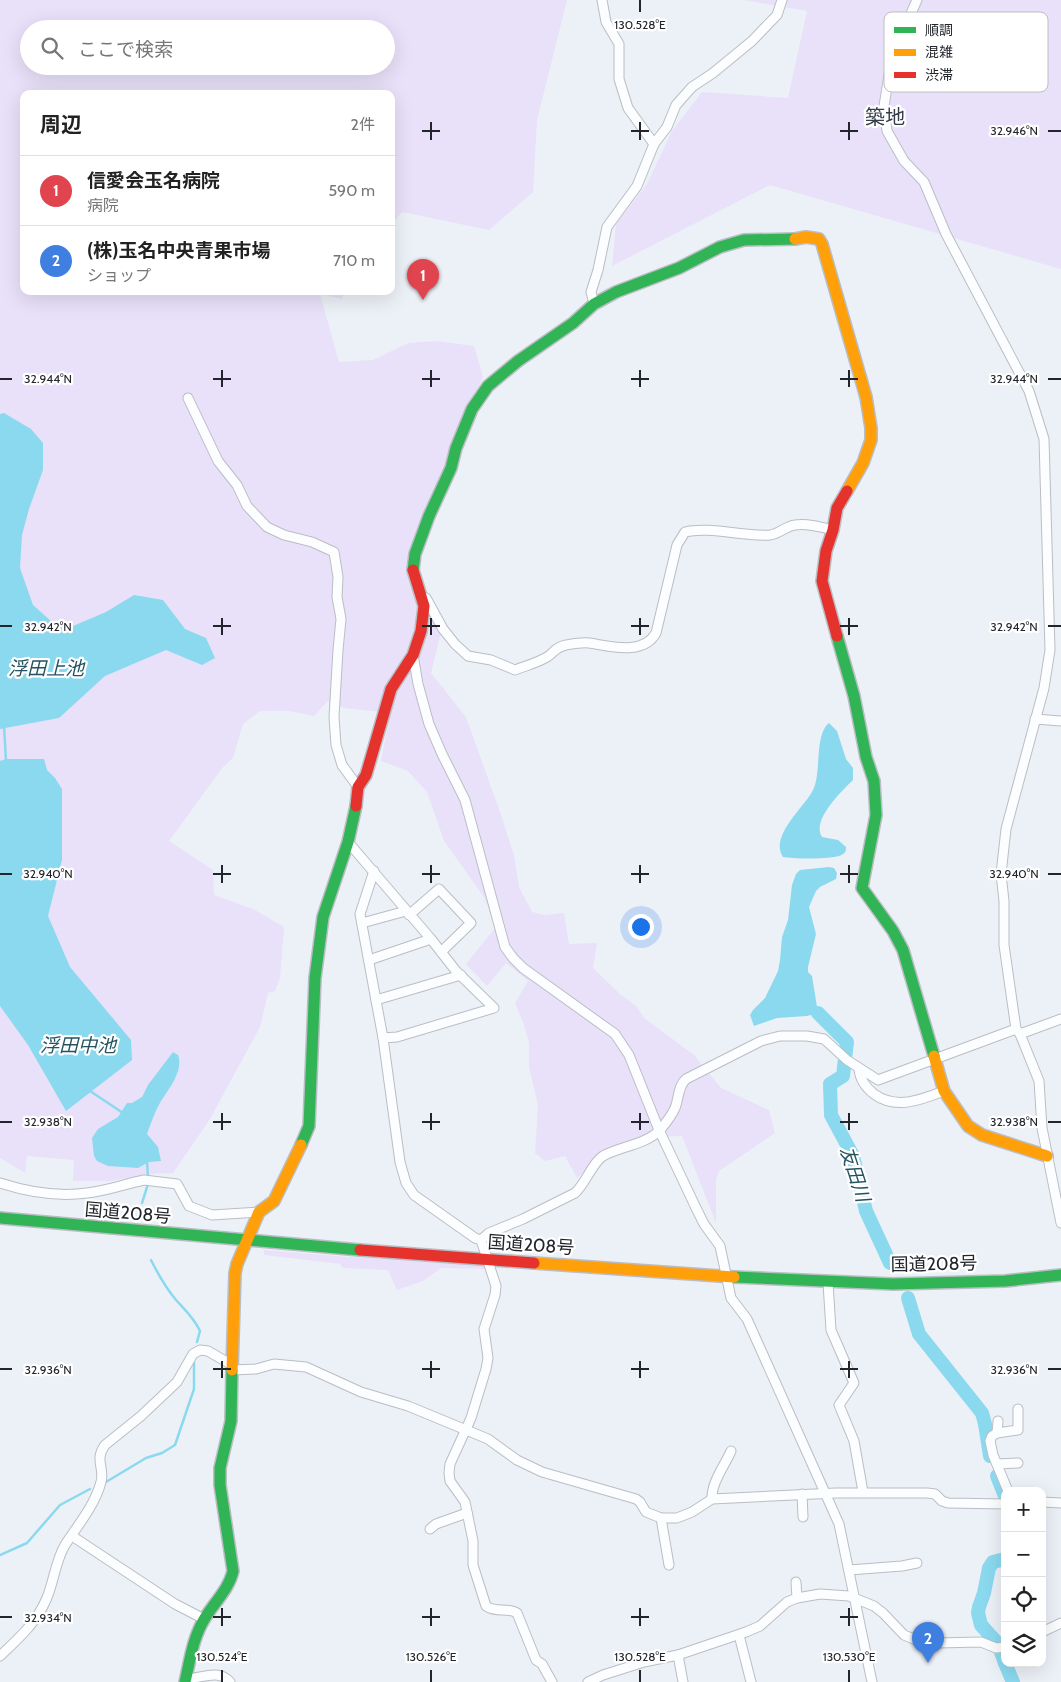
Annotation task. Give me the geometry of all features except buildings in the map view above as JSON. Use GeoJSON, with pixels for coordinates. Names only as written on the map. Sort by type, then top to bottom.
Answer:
{"type":"FeatureCollection","features":[{"type":"Feature","properties":{"kind":"main road"},"geometry":{"type":"LineString","coordinates":[[185,1680],[196,1639],[204,1620],[231,1579],[232,1571],[220,1485],[220,1468],[230,1421],[235,1274],[237,1264],[259,1212],[274,1201],[309,1126],[314,1054],[315,978],[323,917],[348,842],[358,787],[366,775],[375,750],[391,689],[413,655],[421,631],[424,606],[413,569],[415,554],[429,516],[451,468],[456,448],[472,409],[488,386],[518,360],[573,323],[594,304],[616,292],[678,268],[720,247],[744,240],[785,240],[806,237],[819,239],[822,244],[866,397],[871,428],[870,440],[863,463],[837,508],[833,530],[826,551],[822,582],[854,696],[866,757],[874,781],[876,815],[862,888],[893,931],[903,950],[944,1090],[968,1126],[982,1135],[1047,1156]]}},
{"type":"Feature","properties":{"kind":"main road","name":"国道208号"},"geometry":{"type":"LineString","coordinates":[[0,1218],[248,1241],[487,1260],[828,1283],[932,1283],[1026,1279],[1061,1275]]}},
{"type":"Feature","properties":{"kind":"street"},"geometry":{"type":"LineString","coordinates":[[602,0],[606,22],[619,44],[619,79],[628,108],[654,144]]}},
{"type":"Feature","properties":{"kind":"street"},"geometry":{"type":"LineString","coordinates":[[594,304],[591,292],[598,270],[607,226],[637,186],[654,144],[667,127],[676,105],[692,87],[713,73],[752,41],[777,15],[782,0]]}},
{"type":"Feature","properties":{"kind":"street"},"geometry":{"type":"LineString","coordinates":[[912,12],[917,0]]}},
{"type":"Feature","properties":{"kind":"street"},"geometry":{"type":"LineString","coordinates":[[886,92],[884,106],[887,131],[904,161],[924,182],[946,234],[1029,391],[1044,438],[1050,650],[1044,688],[1006,829],[1001,874],[1004,901],[1004,945],[1018,1032],[1040,1081],[1042,1128],[1061,1223]]}},
{"type":"Feature","properties":{"kind":"street"},"geometry":{"type":"LineString","coordinates":[[188,398],[218,461],[237,485],[247,506],[268,527],[284,535],[312,542],[334,552],[338,577],[337,597],[342,619],[338,650],[335,708],[336,745],[342,765],[358,787]]}},
{"type":"Feature","properties":{"kind":"street"},"geometry":{"type":"LineString","coordinates":[[416,580],[433,612],[455,644],[468,656],[491,660],[515,670],[548,656],[555,649],[565,645],[586,643],[609,647],[636,647],[651,641],[656,633],[677,545],[685,532],[770,534],[780,532],[794,525],[810,525],[833,530]]}},
{"type":"Feature","properties":{"kind":"street"},"geometry":{"type":"LineString","coordinates":[[413,655],[418,684],[429,724],[465,800],[505,947],[512,958],[523,968],[615,1034],[629,1055],[659,1130],[704,1224],[720,1246],[728,1276],[731,1298],[747,1319],[839,1524],[872,1682]]}},
{"type":"Feature","properties":{"kind":"street"},"geometry":{"type":"LineString","coordinates":[[1035,719],[1061,721]]}},
{"type":"Feature","properties":{"kind":"street"},"geometry":{"type":"LineString","coordinates":[[348,842],[456,971],[494,1008],[397,1037],[383,1038]]}},
{"type":"Feature","properties":{"kind":"street"},"geometry":{"type":"LineString","coordinates":[[374,871],[360,914],[383,1038],[400,1162],[406,1182],[414,1195],[475,1238],[481,1240]]}},
{"type":"Feature","properties":{"kind":"street"},"geometry":{"type":"LineString","coordinates":[[362,923],[408,913],[439,889],[471,923],[442,952]]}},
{"type":"Feature","properties":{"kind":"street"},"geometry":{"type":"LineString","coordinates":[[369,960],[431,939]]}},
{"type":"Feature","properties":{"kind":"street"},"geometry":{"type":"LineString","coordinates":[[376,1000],[461,975]]}},
{"type":"Feature","properties":{"kind":"street"},"geometry":{"type":"LineString","coordinates":[[481,1240],[489,1233],[523,1219],[575,1193],[603,1156],[629,1146],[659,1130],[675,1110],[680,1087],[686,1079],[761,1041],[780,1036],[807,1036],[824,1039],[859,1069],[878,1080],[935,1059],[1061,1019]]}},
{"type":"Feature","properties":{"kind":"street"},"geometry":{"type":"LineString","coordinates":[[859,1069],[860,1079],[870,1091],[883,1100],[894,1103],[920,1100],[944,1090]]}},
{"type":"Feature","properties":{"kind":"street"},"geometry":{"type":"LineString","coordinates":[[0,1183],[45,1194],[63,1195],[87,1193],[148,1180],[177,1184],[189,1206],[212,1215],[259,1212]]}},
{"type":"Feature","properties":{"kind":"street"},"geometry":{"type":"LineString","coordinates":[[481,1240],[496,1286],[484,1329],[488,1358],[466,1429],[450,1464],[450,1481],[465,1502],[473,1541],[473,1565],[486,1606],[490,1610],[512,1610],[517,1613],[536,1660],[542,1664],[552,1682]]}},
{"type":"Feature","properties":{"kind":"street"},"geometry":{"type":"LineString","coordinates":[[828,1283],[831,1330],[854,1383],[839,1405],[854,1441],[863,1492]]}},
{"type":"Feature","properties":{"kind":"street"},"geometry":{"type":"LineString","coordinates":[[0,1656],[32,1625],[46,1599],[64,1546],[92,1502],[102,1480],[99,1458],[101,1450],[142,1416],[177,1382],[192,1354],[200,1350],[208,1351],[232,1367],[256,1369],[274,1364],[306,1367],[361,1392],[408,1406],[466,1429],[488,1439],[517,1460],[542,1472],[636,1499],[646,1512],[661,1518],[677,1518],[692,1512],[712,1499],[802,1494],[863,1492],[927,1493],[935,1494],[942,1502],[948,1503],[1001,1504]]}},
{"type":"Feature","properties":{"kind":"street"},"geometry":{"type":"LineString","coordinates":[[997,1433],[1018,1430],[1018,1409]]}},
{"type":"Feature","properties":{"kind":"street"},"geometry":{"type":"LineString","coordinates":[[998,1421],[997,1433],[990,1441],[1006,1487]]}},
{"type":"Feature","properties":{"kind":"street"},"geometry":{"type":"LineString","coordinates":[[712,1499],[711,1494],[731,1451]]}},
{"type":"Feature","properties":{"kind":"street"},"geometry":{"type":"LineString","coordinates":[[997,1464],[1018,1463]]}},
{"type":"Feature","properties":{"kind":"street"},"geometry":{"type":"LineString","coordinates":[[802,1494],[803,1517]]}},
{"type":"Feature","properties":{"kind":"street"},"geometry":{"type":"LineString","coordinates":[[1046,1502],[1061,1503]]}},
{"type":"Feature","properties":{"kind":"street"},"geometry":{"type":"LineString","coordinates":[[430,1529],[436,1524],[467,1513]]}},
{"type":"Feature","properties":{"kind":"street"},"geometry":{"type":"LineString","coordinates":[[661,1518],[669,1565]]}},
{"type":"Feature","properties":{"kind":"street"},"geometry":{"type":"LineString","coordinates":[[72,1536],[175,1604],[204,1620]]}},
{"type":"Feature","properties":{"kind":"street"},"geometry":{"type":"LineString","coordinates":[[849,1570],[917,1563]]}},
{"type":"Feature","properties":{"kind":"street"},"geometry":{"type":"LineString","coordinates":[[796,1582],[797,1598]]}},
{"type":"Feature","properties":{"kind":"street"},"geometry":{"type":"LineString","coordinates":[[588,1682],[636,1665],[739,1635],[760,1626],[787,1602],[797,1598],[820,1594],[854,1598],[874,1606],[904,1635],[913,1639],[937,1643],[981,1642],[1001,1648]]}},
{"type":"Feature","properties":{"kind":"street"},"geometry":{"type":"LineString","coordinates":[[1046,1630],[1061,1623]]}},
{"type":"Feature","properties":{"kind":"street"},"geometry":{"type":"LineString","coordinates":[[739,1635],[751,1682]]}},
{"type":"Feature","properties":{"kind":"street"},"geometry":{"type":"LineString","coordinates":[[678,1654],[683,1682]]}},
{"type":"Feature","properties":{"kind":"street"},"geometry":{"type":"LineString","coordinates":[[185,1680],[220,1675],[230,1682]]}},
{"type":"Feature","properties":{"kind":"shaded area"},"geometry":{"type":"Polygon","coordinates":[[[0,0],[567,0],[537,120],[533,192],[489,230],[402,212],[395,220],[395,90],[20,90],[20,295],[320,295],[339,362],[373,360],[408,343],[437,341],[474,346],[483,377],[429,516],[417,572],[441,633],[431,673],[466,717],[514,855],[519,887],[532,912],[545,915],[564,913],[569,944],[597,943],[593,968],[621,995],[636,1006],[644,1018],[694,1055],[721,1088],[769,1110],[775,1133],[719,1171],[716,1180],[716,1223],[682,1136],[655,1137],[605,1152],[577,1178],[565,1156],[545,1161],[535,1153],[538,1105],[529,1067],[529,1043],[515,1003],[528,981],[506,963],[487,986],[466,964],[496,927],[484,897],[444,841],[427,792],[408,771],[381,761],[390,713],[344,708],[328,701],[314,716],[290,711],[260,711],[243,724],[233,758],[223,767],[169,841],[213,870],[214,895],[255,910],[284,927],[280,978],[275,991],[268,993],[260,1027],[210,1119],[173,1173],[148,1174],[111,1181],[73,1181],[74,1160],[27,1156],[25,1173],[0,1158],[0,0]]]}},
{"type":"Feature","properties":{"kind":"shaded area"},"geometry":{"type":"Polygon","coordinates":[[[743,0],[1061,0],[1061,269],[770,185],[612,266],[616,224],[647,184],[672,131],[702,92],[788,98],[807,11],[743,0]]]}},
{"type":"Feature","properties":{"kind":"shaded area"},"geometry":{"type":"Polygon","coordinates":[[[324,295],[343,295],[342,299],[324,295]]]}},
{"type":"Feature","properties":{"kind":"shaded area"},"geometry":{"type":"Polygon","coordinates":[[[264,1250],[349,1257],[485,1263],[488,1269],[441,1268],[423,1281],[397,1290],[388,1270],[343,1268],[340,1264],[264,1255],[264,1250]]]}},
{"type":"Feature","properties":{"kind":"water","name":"浮田上池"},"geometry":{"type":"Polygon","coordinates":[[[4,413],[31,429],[43,443],[43,470],[22,535],[20,568],[33,605],[52,622],[73,626],[106,612],[134,595],[163,600],[185,629],[206,638],[215,658],[202,665],[166,650],[105,676],[59,718],[0,729],[0,414],[4,413]]]}},
{"type":"Feature","properties":{"kind":"water"},"geometry":{"type":"Polygon","coordinates":[[[829,723],[837,731],[846,759],[853,768],[853,780],[829,806],[821,822],[820,830],[822,837],[838,840],[846,847],[846,851],[839,856],[824,858],[783,857],[780,849],[784,831],[813,790],[816,782],[821,736],[829,723]]]}},
{"type":"Feature","properties":{"kind":"water","name":"浮田中池"},"geometry":{"type":"Polygon","coordinates":[[[6,759],[44,759],[47,770],[62,789],[62,860],[48,916],[70,967],[131,1040],[132,1060],[66,1111],[28,1045],[0,1006],[0,761],[6,759]]]}},
{"type":"Feature","properties":{"kind":"water"},"geometry":{"type":"Polygon","coordinates":[[[834,868],[837,873],[836,879],[816,891],[809,907],[816,934],[808,972],[812,976],[818,1013],[807,1016],[777,1018],[754,1026],[750,1015],[765,998],[778,971],[782,937],[788,920],[792,885],[796,874],[800,870],[834,868]]]}},
{"type":"Feature","properties":{"kind":"water"},"geometry":{"type":"Polygon","coordinates":[[[173,1052],[178,1055],[179,1067],[157,1109],[147,1134],[158,1147],[161,1161],[149,1162],[138,1168],[108,1166],[97,1161],[94,1156],[92,1138],[98,1129],[118,1117],[127,1103],[132,1103],[142,1097],[148,1085],[173,1052]]]}},
{"type":"Feature","properties":{"kind":"waterway"},"geometry":{"type":"LineString","coordinates":[[4,726],[6,761]]}},
{"type":"Feature","properties":{"kind":"waterway","name":"友田川"},"geometry":{"type":"LineString","coordinates":[[818,1013],[847,1042],[843,1076],[830,1084],[831,1115],[853,1156],[866,1211],[890,1263]]}},
{"type":"Feature","properties":{"kind":"waterway"},"geometry":{"type":"LineString","coordinates":[[90,1091],[123,1113]]}},
{"type":"Feature","properties":{"kind":"waterway"},"geometry":{"type":"LineString","coordinates":[[147,1161],[148,1178]]}},
{"type":"Feature","properties":{"kind":"waterway"},"geometry":{"type":"LineString","coordinates":[[142,1203],[148,1184]]}},
{"type":"Feature","properties":{"kind":"waterway"},"geometry":{"type":"LineString","coordinates":[[151,1260],[169,1291],[198,1326],[200,1331],[197,1342]]}},
{"type":"Feature","properties":{"kind":"waterway","name":"友田川"},"geometry":{"type":"LineString","coordinates":[[908,1298],[919,1334],[982,1413],[990,1456]]}},
{"type":"Feature","properties":{"kind":"waterway"},"geometry":{"type":"LineString","coordinates":[[106,1482],[146,1458],[162,1453],[175,1445],[194,1389],[194,1362]]}},
{"type":"Feature","properties":{"kind":"waterway","name":"友田川"},"geometry":{"type":"LineString","coordinates":[[997,1476],[1001,1487]]}},
{"type":"Feature","properties":{"kind":"waterway"},"geometry":{"type":"LineString","coordinates":[[0,1555],[27,1543],[60,1505],[90,1489]]}},
{"type":"Feature","properties":{"kind":"waterway","name":"友田川"},"geometry":{"type":"LineString","coordinates":[[1001,1560],[993,1562],[989,1568],[978,1613],[981,1625],[998,1644],[1001,1652]]}},
{"type":"Feature","properties":{"kind":"waterway","name":"友田川"},"geometry":{"type":"LineString","coordinates":[[1007,1667],[1013,1682]]}},
{"type":"Feature","properties":{"kind":"traffic: fast"},"geometry":{"type":"LineString","coordinates":[[413,570],[415,554],[429,516],[451,468],[456,448],[472,409],[488,386],[518,361],[573,323],[594,304],[616,292],[679,268],[720,247],[744,240],[795,239]]}},
{"type":"Feature","properties":{"kind":"traffic: fast"},"geometry":{"type":"LineString","coordinates":[[837,636],[854,696],[866,757],[874,781],[876,815],[862,888],[893,931],[903,950],[934,1056]]}},
{"type":"Feature","properties":{"kind":"traffic: fast"},"geometry":{"type":"LineString","coordinates":[[301,1145],[309,1126],[315,978],[323,917],[348,842],[356,806]]}},
{"type":"Feature","properties":{"kind":"traffic: fast"},"geometry":{"type":"LineString","coordinates":[[0,1218],[360,1250]]}},
{"type":"Feature","properties":{"kind":"traffic: fast"},"geometry":{"type":"LineString","coordinates":[[734,1277],[893,1284],[1005,1281],[1061,1275]]}},
{"type":"Feature","properties":{"kind":"traffic: fast"},"geometry":{"type":"LineString","coordinates":[[185,1682],[192,1649],[201,1625],[221,1596],[233,1571],[220,1485],[220,1468],[231,1421],[232,1370]]}},
{"type":"Feature","properties":{"kind":"traffic: slow"},"geometry":{"type":"LineString","coordinates":[[795,239],[806,237],[819,239],[822,244],[866,397],[871,440],[863,463],[847,491]]}},
{"type":"Feature","properties":{"kind":"traffic: slow"},"geometry":{"type":"LineString","coordinates":[[934,1056],[944,1091],[968,1126],[982,1135],[1047,1156]]}},
{"type":"Feature","properties":{"kind":"traffic: slow"},"geometry":{"type":"LineString","coordinates":[[232,1370],[235,1273],[237,1264],[259,1212],[274,1201],[301,1145]]}},
{"type":"Feature","properties":{"kind":"traffic: slow"},"geometry":{"type":"LineString","coordinates":[[534,1263],[734,1277]]}},
{"type":"Feature","properties":{"kind":"traffic: jam"},"geometry":{"type":"LineString","coordinates":[[837,636],[822,581],[826,551],[833,530],[837,508],[847,491]]}},
{"type":"Feature","properties":{"kind":"traffic: jam"},"geometry":{"type":"LineString","coordinates":[[356,806],[358,787],[366,775],[391,689],[413,655],[421,631],[424,606],[413,570]]}},
{"type":"Feature","properties":{"kind":"traffic: jam"},"geometry":{"type":"LineString","coordinates":[[360,1250],[534,1263]]}},
{"type":"Feature","properties":{"kind":"place","name":"信愛会玉名病院"},"geometry":{"type":"Point","coordinates":[423,300]}},
{"type":"Feature","properties":{"kind":"place","name":"(株)玉名中央青果市場"},"geometry":{"type":"Point","coordinates":[928,1663]}},
{"type":"Feature","properties":{"kind":"district","name":"築地"},"geometry":{"type":"Point","coordinates":[885,117]}}]}
